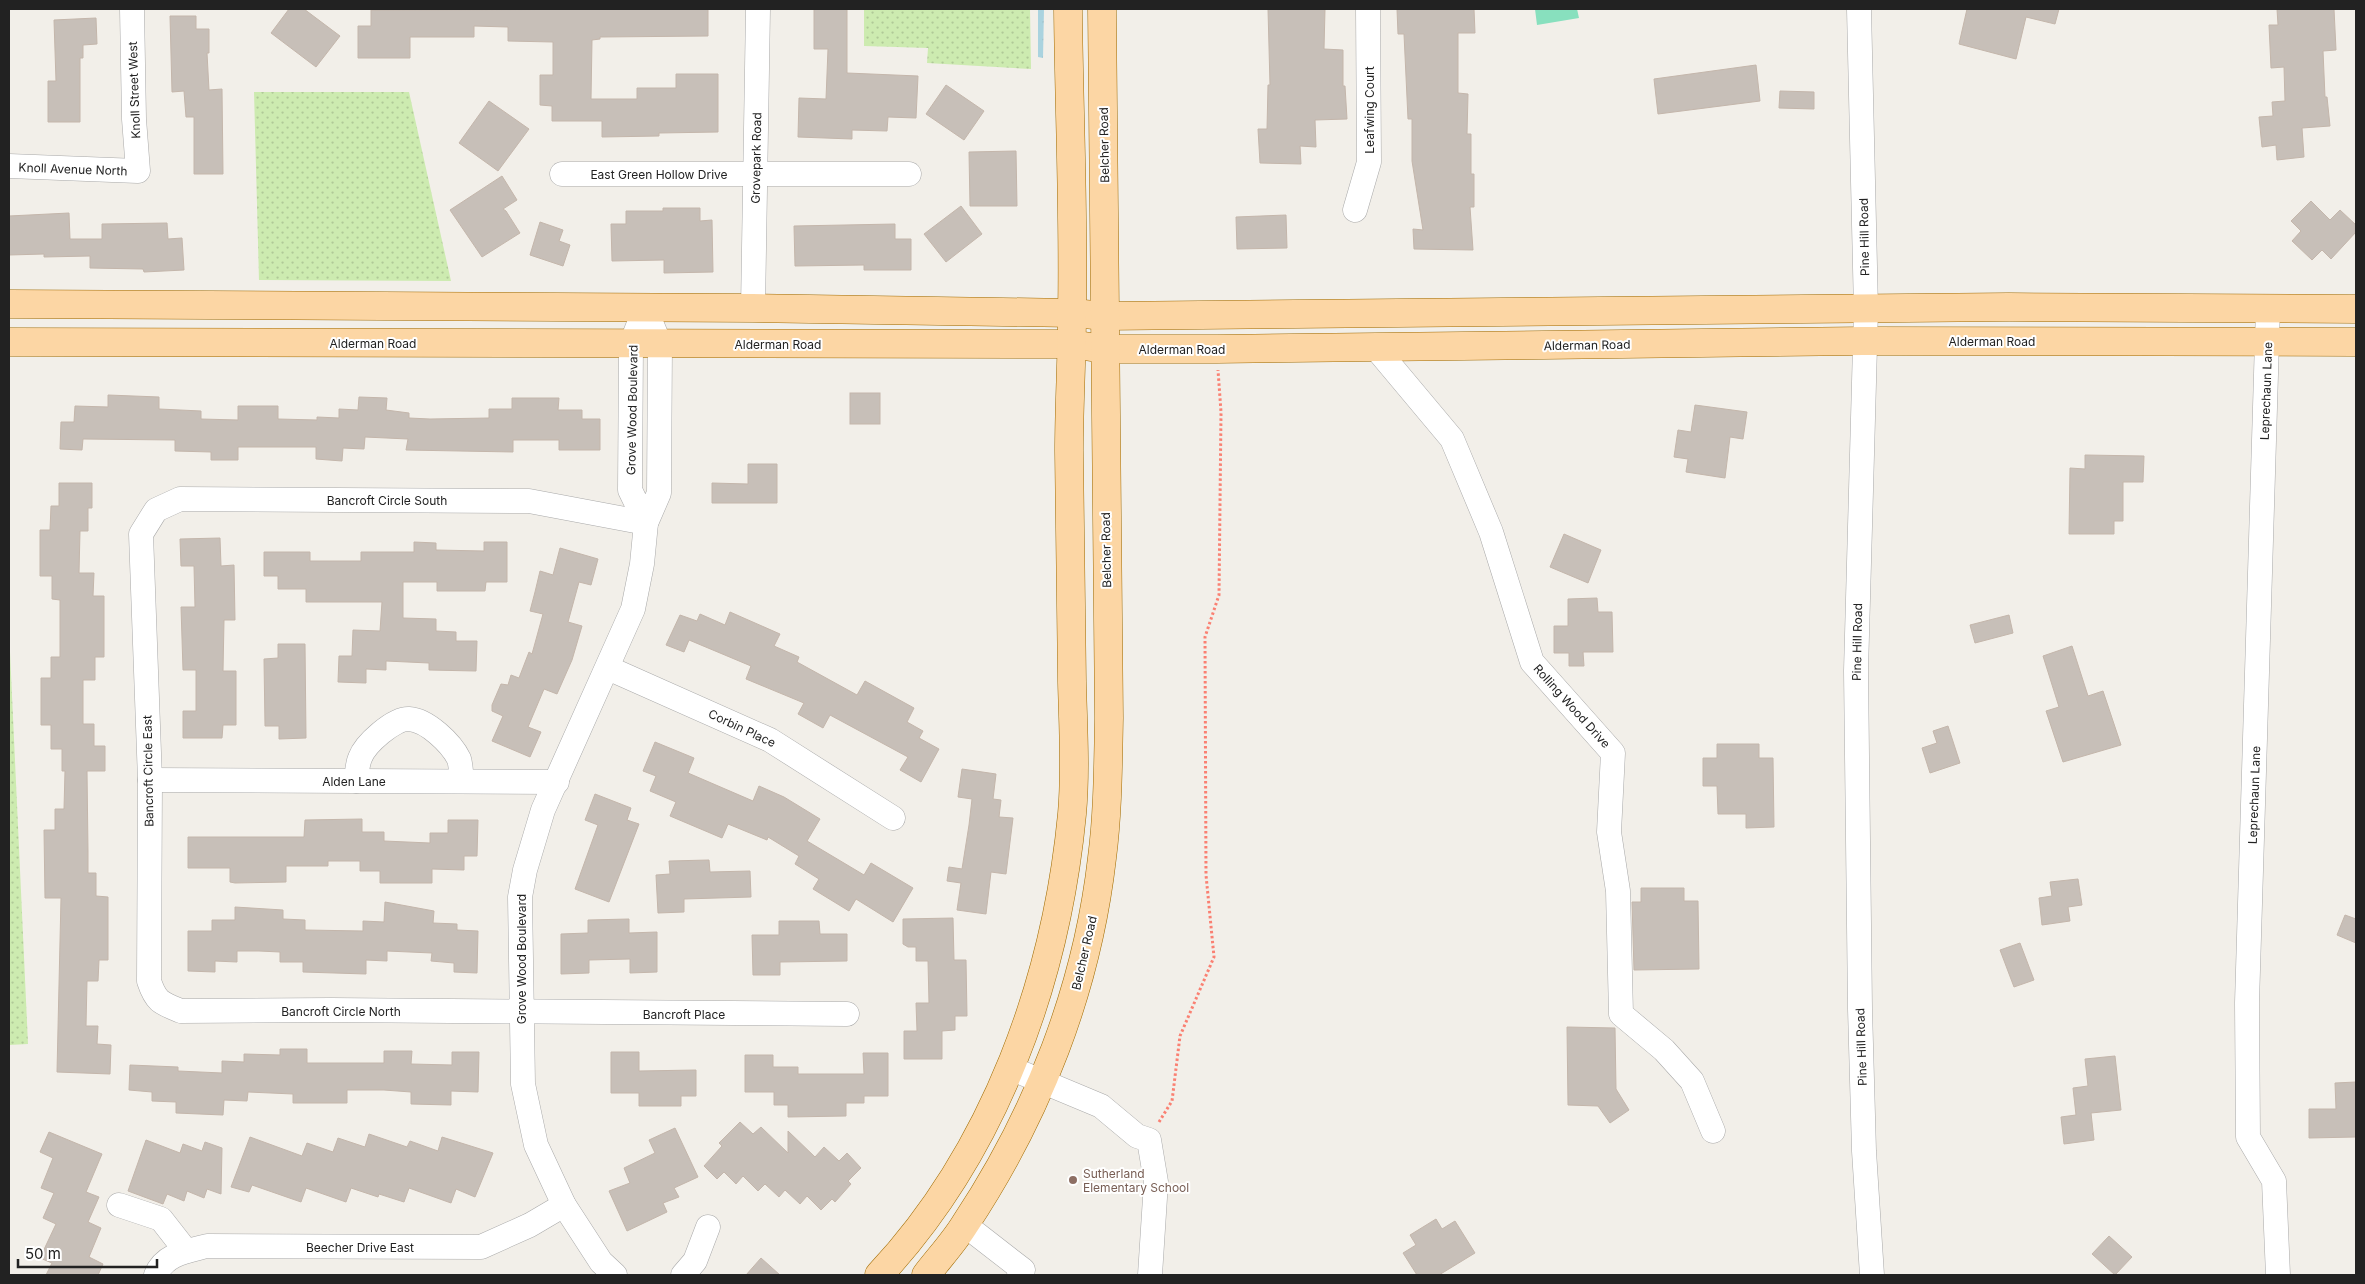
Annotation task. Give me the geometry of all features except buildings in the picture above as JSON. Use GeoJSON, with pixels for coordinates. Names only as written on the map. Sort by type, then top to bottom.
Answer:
{"type":"FeatureCollection","features":[{"type":"Feature","properties":{"kind":"main road"},"geometry":{"type":"LineString","coordinates":[[880,1275],[898,1255],[936,1204],[987,1118],[1010,1068],[1043,974],[1062,886],[1072,811],[1069,405],[1072,313],[1068,9]]}},
{"type":"Feature","properties":{"kind":"main road","name":"Belcher Road"},"geometry":{"type":"LineString","coordinates":[[926,1275],[965,1225],[997,1171],[1043,1083],[1074,996],[1091,925],[1102,858],[1108,785],[1109,718],[1102,9]]}},
{"type":"Feature","properties":{"kind":"main road"},"geometry":{"type":"LineString","coordinates":[[9,304],[753,308],[1072,313],[1106,316],[1866,310],[2009,307],[2356,309]]}},
{"type":"Feature","properties":{"kind":"main road","name":"Alderman Road"},"geometry":{"type":"LineString","coordinates":[[9,342],[1071,344],[1104,349],[1375,348],[1864,341],[2356,342]]}},
{"type":"Feature","properties":{"kind":"main road"},"geometry":{"type":"LineString","coordinates":[[936,1204],[965,1225]]}},
{"type":"Feature","properties":{"kind":"street","name":"Knoll Street West"},"geometry":{"type":"LineString","coordinates":[[132,9],[134,119],[138,172]]}},
{"type":"Feature","properties":{"kind":"street","name":"Grovepark Road"},"geometry":{"type":"LineString","coordinates":[[753,308],[758,9]]}},
{"type":"Feature","properties":{"kind":"street","name":"Leafwing Court"},"geometry":{"type":"LineString","coordinates":[[1355,210],[1369,162],[1368,9]]}},
{"type":"Feature","properties":{"kind":"street","name":"Pine Hill Road"},"geometry":{"type":"LineString","coordinates":[[1859,9],[1866,310],[1856,671],[1860,1009],[1864,1151],[1872,1275]]}},
{"type":"Feature","properties":{"kind":"street","name":"Knoll Avenue North"},"geometry":{"type":"LineString","coordinates":[[9,166],[138,172]]}},
{"type":"Feature","properties":{"kind":"street","name":"East Green Hollow Drive"},"geometry":{"type":"LineString","coordinates":[[562,174],[908,174]]}},
{"type":"Feature","properties":{"kind":"street","name":"Grove Wood Boulevard"},"geometry":{"type":"LineString","coordinates":[[645,308],[632,344],[630,490],[646,523]]}},
{"type":"Feature","properties":{"kind":"street","name":"Grove Wood Boulevard"},"geometry":{"type":"LineString","coordinates":[[615,1275],[601,1262],[564,1205],[536,1145],[523,1084],[520,1013],[520,897],[534,838],[543,810],[633,609],[642,564],[646,523],[659,493],[660,344],[645,308]]}},
{"type":"Feature","properties":{"kind":"street","name":"Leprechaun Lane"},"geometry":{"type":"LineString","coordinates":[[2268,308],[2247,1003],[2248,1137],[2274,1181],[2278,1275]]}},
{"type":"Feature","properties":{"kind":"street","name":"Rolling Wood Drive"},"geometry":{"type":"LineString","coordinates":[[1375,348],[1452,439],[1491,532],[1532,662],[1613,753],[1608,832],[1618,891],[1621,1014],[1664,1050],[1692,1081],[1713,1131]]}},
{"type":"Feature","properties":{"kind":"street","name":"Bancroft Circle South"},"geometry":{"type":"LineString","coordinates":[[141,534],[156,510],[180,499],[528,501],[646,523]]}},
{"type":"Feature","properties":{"kind":"street","name":"Bancroft Circle East"},"geometry":{"type":"LineString","coordinates":[[141,534],[150,780],[149,982],[154,996],[162,1004]]}},
{"type":"Feature","properties":{"kind":"street","name":"Corbin Place"},"geometry":{"type":"LineString","coordinates":[[608,668],[770,740],[893,818]]}},
{"type":"Feature","properties":{"kind":"street"},"geometry":{"type":"LineString","coordinates":[[356,781],[359,759],[364,749],[398,721],[408,719],[421,722],[433,729],[450,748],[459,759],[462,782]]}},
{"type":"Feature","properties":{"kind":"street","name":"Alden Lane"},"geometry":{"type":"LineString","coordinates":[[150,780],[557,782]]}},
{"type":"Feature","properties":{"kind":"street","name":"Bancroft Circle North"},"geometry":{"type":"LineString","coordinates":[[162,1004],[181,1011],[331,1010],[520,1013]]}},
{"type":"Feature","properties":{"kind":"street","name":"Bancroft Place"},"geometry":{"type":"LineString","coordinates":[[520,1013],[848,1014]]}},
{"type":"Feature","properties":{"kind":"street"},"geometry":{"type":"LineString","coordinates":[[1010,1068],[1101,1106],[1137,1136],[1149,1140],[1156,1182],[1150,1275]]}},
{"type":"Feature","properties":{"kind":"street"},"geometry":{"type":"LineString","coordinates":[[119,1205],[161,1219],[186,1252]]}},
{"type":"Feature","properties":{"kind":"street","name":"Beecher Drive East"},"geometry":{"type":"LineString","coordinates":[[156,1275],[158,1269],[175,1254],[207,1246],[481,1247],[530,1225],[564,1205]]}},
{"type":"Feature","properties":{"kind":"street"},"geometry":{"type":"LineString","coordinates":[[965,1225],[1025,1274]]}},
{"type":"Feature","properties":{"kind":"street"},"geometry":{"type":"LineString","coordinates":[[683,1275],[695,1261],[708,1226]]}},
{"type":"Feature","properties":{"kind":"path"},"geometry":{"type":"LineString","coordinates":[[1149,1140],[1172,1101],[1180,1036],[1214,957],[1206,876],[1205,637],[1219,595],[1221,412],[1217,349]]}},
{"type":"Feature","properties":{"kind":"green space"},"geometry":{"type":"Polygon","coordinates":[[[864,9],[1030,9],[1031,69],[927,63],[928,48],[864,46],[864,9]]]}},
{"type":"Feature","properties":{"kind":"green space"},"geometry":{"type":"Polygon","coordinates":[[[1535,9],[1577,9],[1579,18],[1537,25],[1535,9]]]}},
{"type":"Feature","properties":{"kind":"green space"},"geometry":{"type":"Polygon","coordinates":[[[254,92],[409,92],[451,281],[259,280],[254,92]]]}},
{"type":"Feature","properties":{"kind":"green space"},"geometry":{"type":"Polygon","coordinates":[[[9,630],[28,1044],[9,1045],[9,630]]]}},
{"type":"Feature","properties":{"kind":"water"},"geometry":{"type":"Polygon","coordinates":[[[1038,9],[1044,9],[1043,58],[1038,57],[1038,9]]]}},
{"type":"Feature","properties":{"kind":"place","name":"Sutherland Elementary School"},"geometry":{"type":"Point","coordinates":[1073,1180]}}]}
